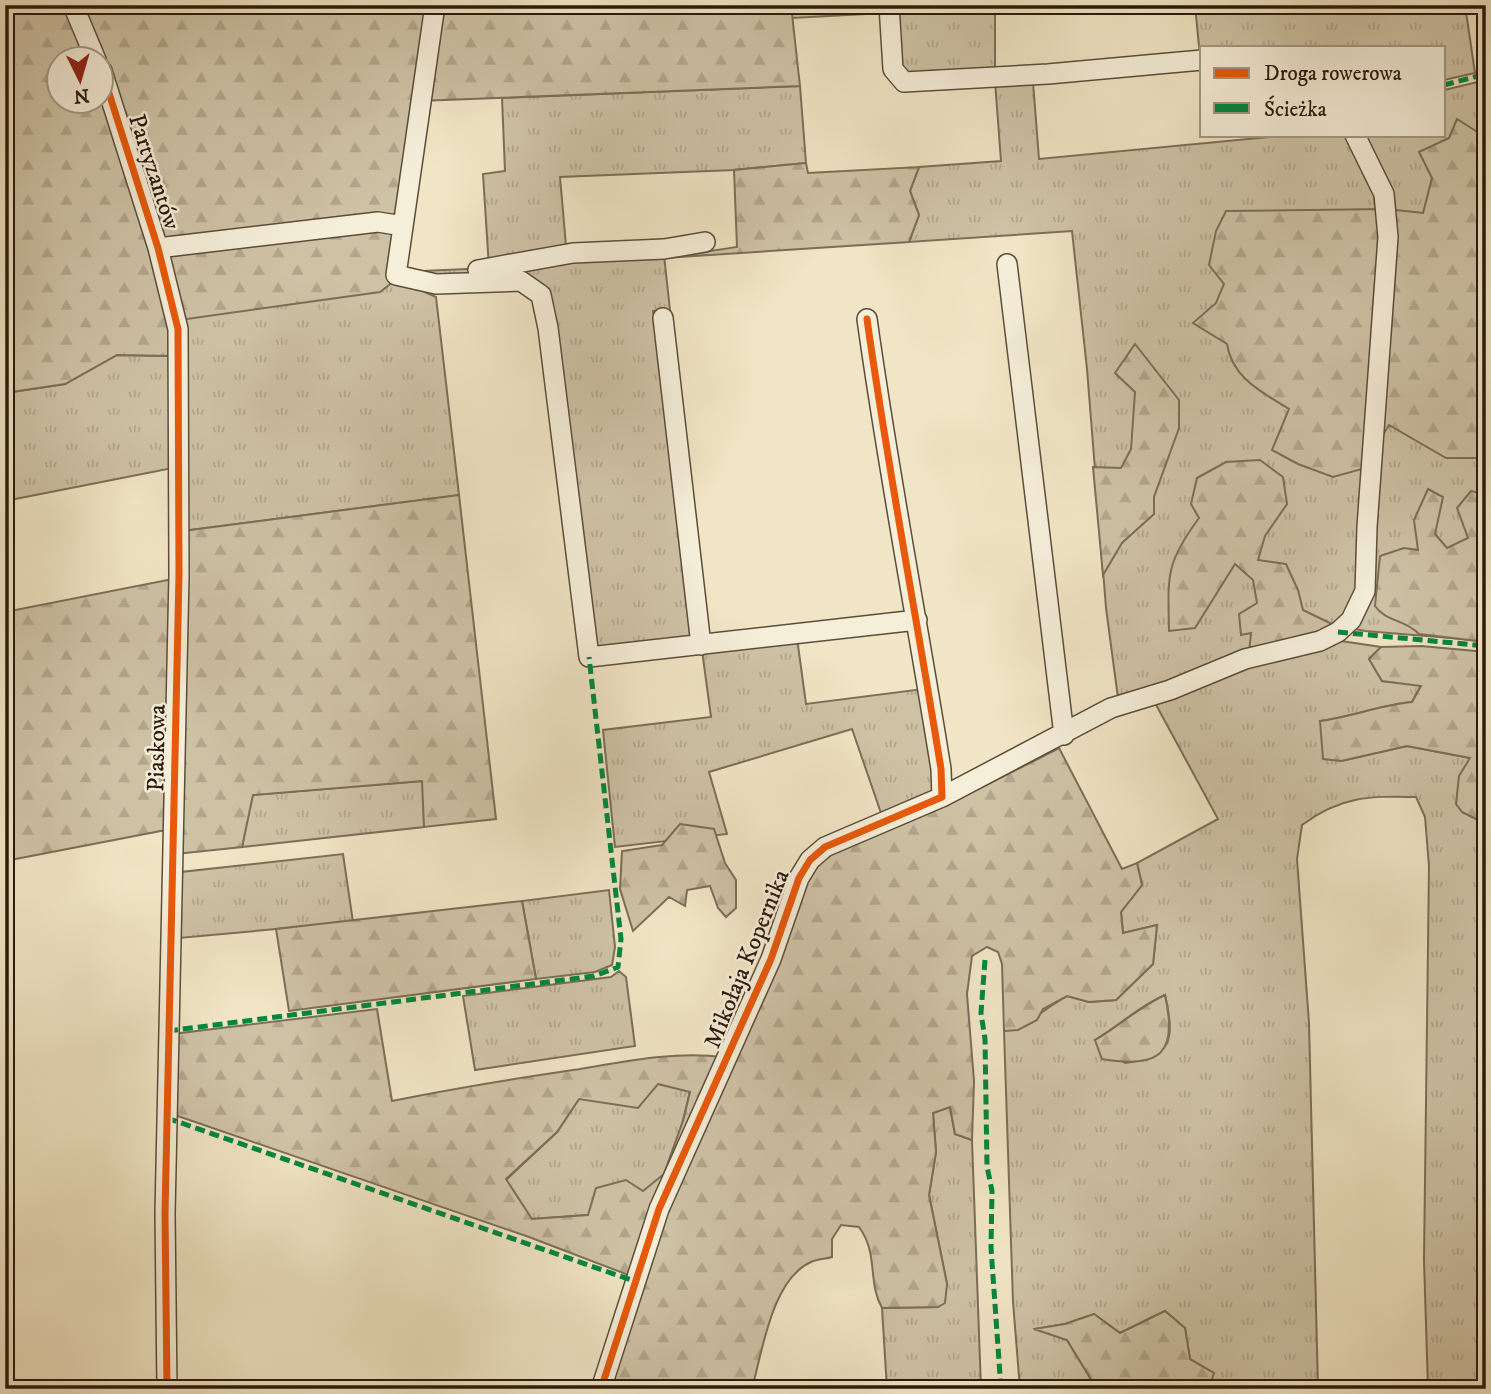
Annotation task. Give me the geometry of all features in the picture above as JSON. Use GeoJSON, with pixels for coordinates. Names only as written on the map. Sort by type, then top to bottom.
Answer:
{"type":"FeatureCollection","features":[{"type":"Feature","properties":{"kind":"street"},"geometry":{"type":"LineString","coordinates":[[73,5],[90,46]]}},
{"type":"Feature","properties":{"kind":"street"},"geometry":{"type":"LineString","coordinates":[[435,5],[396,275],[446,285],[521,281],[541,295],[548,328],[589,657],[917,620]]}},
{"type":"Feature","properties":{"kind":"street"},"geometry":{"type":"LineString","coordinates":[[889,5],[892,69],[904,82],[1048,74],[1200,60]]}},
{"type":"Feature","properties":{"kind":"street","name":"Partyzantów"},"geometry":{"type":"LineString","coordinates":[[116,115],[169,286]]}},
{"type":"Feature","properties":{"kind":"street"},"geometry":{"type":"LineString","coordinates":[[1007,264],[1064,735],[1092,718],[1131,701],[1170,690],[1245,659],[1320,641],[1338,632],[1351,621],[1365,591],[1367,527],[1388,237],[1384,194],[1355,136]]}},
{"type":"Feature","properties":{"kind":"street"},"geometry":{"type":"LineString","coordinates":[[158,248],[377,222],[403,226]]}},
{"type":"Feature","properties":{"kind":"street"},"geometry":{"type":"LineString","coordinates":[[419,281],[438,273],[480,270],[573,253],[664,249],[705,242]]}},
{"type":"Feature","properties":{"kind":"street","name":"Piaskowa"},"geometry":{"type":"LineString","coordinates":[[167,1389],[165,1213],[179,575],[178,329],[169,286]]}},
{"type":"Feature","properties":{"kind":"street"},"geometry":{"type":"LineString","coordinates":[[663,318],[701,645]]}},
{"type":"Feature","properties":{"kind":"street"},"geometry":{"type":"LineString","coordinates":[[867,319],[884,444],[917,620],[941,769],[942,797]]}},
{"type":"Feature","properties":{"kind":"street","name":"Mikołaja Kopernika"},"geometry":{"type":"LineString","coordinates":[[601,1389],[659,1209],[771,959],[799,878],[810,859],[825,847],[942,797],[1064,735]]}},
{"type":"Feature","properties":{"kind":"green space"},"geometry":{"type":"Polygon","coordinates":[[[5,5],[791,5],[800,86],[418,101],[393,282],[380,292],[172,321],[172,356],[117,355],[65,384],[5,393],[5,5]]]}},
{"type":"Feature","properties":{"kind":"green space"},"geometry":{"type":"Polygon","coordinates":[[[791,5],[885,5],[885,13],[792,18],[791,5]]]}},
{"type":"Feature","properties":{"kind":"green space"},"geometry":{"type":"Polygon","coordinates":[[[995,5],[995,70],[912,77],[899,69],[894,12],[995,5]]]}},
{"type":"Feature","properties":{"kind":"green space"},"geometry":{"type":"Polygon","coordinates":[[[1195,5],[1465,5],[1475,73],[1446,80],[1446,46],[1200,46],[1200,57],[1195,5]]]}},
{"type":"Feature","properties":{"kind":"green space"},"geometry":{"type":"Polygon","coordinates":[[[1486,80],[1486,641],[1365,631],[1334,625],[1118,698],[1106,608],[1087,369],[1072,231],[909,242],[919,215],[910,191],[919,167],[1001,161],[995,81],[1033,82],[1039,159],[1279,136],[1446,136],[1446,90],[1486,80]]]}},
{"type":"Feature","properties":{"kind":"green space"},"geometry":{"type":"Polygon","coordinates":[[[800,86],[806,163],[734,170],[560,177],[567,257],[664,255],[670,310],[653,311],[696,638],[593,651],[548,296],[524,274],[445,281],[400,272],[489,268],[483,174],[505,171],[502,98],[800,86]]]}},
{"type":"Feature","properties":{"kind":"green space"},"geometry":{"type":"Polygon","coordinates":[[[1457,119],[1479,133],[1485,174],[1480,205],[1486,205],[1486,458],[1446,458],[1389,425],[1362,469],[1333,477],[1298,464],[1272,450],[1289,409],[1259,390],[1242,375],[1230,356],[1227,344],[1193,323],[1216,303],[1224,284],[1209,265],[1216,231],[1226,211],[1386,209],[1423,213],[1432,178],[1419,152],[1449,138],[1457,119]]]}},
{"type":"Feature","properties":{"kind":"green space"},"geometry":{"type":"Polygon","coordinates":[[[806,163],[808,173],[919,167],[910,191],[919,215],[909,242],[664,258],[737,247],[734,170],[806,163]]]}},
{"type":"Feature","properties":{"kind":"green space"},"geometry":{"type":"Polygon","coordinates":[[[394,278],[436,297],[459,495],[183,531],[183,318],[394,278]]]}},
{"type":"Feature","properties":{"kind":"green space"},"geometry":{"type":"Polygon","coordinates":[[[1135,344],[1179,400],[1179,428],[1154,497],[1154,514],[1122,543],[1103,575],[1093,467],[1121,468],[1131,449],[1135,392],[1115,373],[1135,344]]]}},
{"type":"Feature","properties":{"kind":"green space"},"geometry":{"type":"Polygon","coordinates":[[[117,355],[172,356],[173,468],[5,501],[5,393],[65,384],[117,355]]]}},
{"type":"Feature","properties":{"kind":"green space"},"geometry":{"type":"Polygon","coordinates":[[[1260,460],[1283,477],[1287,504],[1265,536],[1258,560],[1286,564],[1298,590],[1303,610],[1334,625],[1320,635],[1249,653],[1251,633],[1241,635],[1239,614],[1257,603],[1253,580],[1235,564],[1195,628],[1169,631],[1168,597],[1174,559],[1199,518],[1191,504],[1197,478],[1226,462],[1260,460]]]}},
{"type":"Feature","properties":{"kind":"green space"},"geometry":{"type":"Polygon","coordinates":[[[1428,489],[1443,497],[1435,534],[1447,548],[1468,538],[1457,508],[1471,491],[1486,495],[1486,642],[1419,634],[1385,615],[1375,606],[1380,556],[1404,548],[1418,550],[1414,520],[1428,489]]]}},
{"type":"Feature","properties":{"kind":"green space"},"geometry":{"type":"Polygon","coordinates":[[[459,495],[496,819],[424,827],[422,781],[253,795],[242,847],[167,855],[166,830],[5,861],[5,612],[183,577],[183,531],[459,495]]]}},
{"type":"Feature","properties":{"kind":"green space"},"geometry":{"type":"Polygon","coordinates":[[[797,638],[806,704],[923,689],[935,780],[930,795],[881,813],[852,729],[709,772],[727,834],[615,847],[603,730],[711,717],[702,650],[797,638]]]}},
{"type":"Feature","properties":{"kind":"green space"},"geometry":{"type":"Polygon","coordinates":[[[1341,641],[1381,647],[1369,659],[1382,681],[1421,685],[1412,702],[1320,721],[1341,761],[1407,746],[1470,758],[1462,812],[1486,824],[1486,1389],[1428,1389],[1424,1260],[1429,866],[1425,817],[1416,797],[1399,797],[1356,800],[1316,815],[1302,825],[1297,859],[1309,1023],[1318,1389],[1209,1389],[1213,1373],[1190,1359],[1185,1328],[1165,1311],[1120,1333],[1094,1314],[1065,1324],[1036,1329],[1067,1340],[1097,1389],[1020,1389],[1013,1302],[1004,1031],[1028,1022],[1067,996],[1089,1002],[1116,1000],[1153,964],[1157,925],[1123,933],[1121,912],[1142,885],[1137,863],[1218,819],[1154,701],[1248,666],[1341,641]],[[1165,995],[1095,1040],[1125,1063],[1153,1056],[1167,1043],[1170,1024],[1165,995]]]}},
{"type":"Feature","properties":{"kind":"green space"},"geometry":{"type":"Polygon","coordinates":[[[1421,646],[1486,652],[1486,824],[1462,812],[1456,804],[1459,776],[1470,758],[1407,746],[1341,761],[1323,759],[1320,721],[1412,702],[1421,686],[1382,681],[1369,659],[1381,647],[1421,646]]]}},
{"type":"Feature","properties":{"kind":"green space"},"geometry":{"type":"Polygon","coordinates":[[[1059,748],[1122,869],[1137,863],[1142,885],[1121,912],[1123,933],[1157,925],[1153,964],[1116,1000],[1089,1002],[1067,996],[1043,1009],[1037,1020],[1018,1030],[1004,1031],[1002,964],[998,952],[987,947],[972,956],[967,994],[974,1081],[972,1140],[955,1134],[950,1107],[933,1113],[936,1152],[929,1195],[947,1284],[945,1303],[938,1307],[882,1308],[875,1288],[865,1237],[859,1227],[841,1225],[832,1239],[832,1257],[813,1261],[798,1271],[778,1300],[765,1337],[752,1389],[610,1389],[669,1207],[810,875],[822,862],[849,844],[928,813],[1059,748]]]}},
{"type":"Feature","properties":{"kind":"green space"},"geometry":{"type":"Polygon","coordinates":[[[423,781],[424,827],[242,847],[252,795],[423,781]]]}},
{"type":"Feature","properties":{"kind":"green space"},"geometry":{"type":"Polygon","coordinates":[[[680,824],[714,829],[725,863],[736,880],[736,908],[726,917],[718,908],[710,886],[687,890],[685,906],[669,897],[633,931],[620,889],[622,851],[662,845],[680,824]]]}},
{"type":"Feature","properties":{"kind":"green space"},"geometry":{"type":"Polygon","coordinates":[[[343,854],[353,922],[179,938],[181,872],[343,854]]]}},
{"type":"Feature","properties":{"kind":"green space"},"geometry":{"type":"Polygon","coordinates":[[[609,890],[615,947],[612,965],[595,972],[536,979],[522,901],[609,890]]]}},
{"type":"Feature","properties":{"kind":"green space"},"geometry":{"type":"Polygon","coordinates":[[[522,901],[536,979],[289,1011],[276,929],[522,901]]]}},
{"type":"Feature","properties":{"kind":"green space"},"geometry":{"type":"Polygon","coordinates":[[[619,971],[626,977],[635,1046],[475,1070],[463,996],[611,977],[619,971]]]}},
{"type":"Feature","properties":{"kind":"green space"},"geometry":{"type":"Polygon","coordinates":[[[1165,995],[1169,1031],[1160,1052],[1139,1061],[1102,1059],[1095,1040],[1165,995]]]}},
{"type":"Feature","properties":{"kind":"green space"},"geometry":{"type":"Polygon","coordinates":[[[377,1009],[392,1101],[648,1058],[685,1055],[723,1057],[631,1276],[529,1237],[172,1114],[173,1034],[377,1009]],[[658,1084],[638,1108],[579,1099],[557,1132],[506,1179],[532,1219],[588,1215],[596,1188],[626,1180],[643,1191],[664,1174],[690,1092],[658,1084]]]}},
{"type":"Feature","properties":{"kind":"green space"},"geometry":{"type":"Polygon","coordinates":[[[658,1084],[690,1091],[683,1121],[664,1175],[643,1192],[588,1215],[531,1219],[506,1180],[557,1132],[579,1099],[658,1084]]]}},
{"type":"Feature","properties":{"kind":"green space"},"geometry":{"type":"Polygon","coordinates":[[[950,1107],[955,1134],[972,1140],[981,1389],[887,1389],[882,1308],[938,1307],[947,1284],[929,1195],[936,1152],[933,1113],[950,1107]]]}},
{"type":"Feature","properties":{"kind":"green space"},"geometry":{"type":"Polygon","coordinates":[[[1165,1311],[1185,1328],[1190,1359],[1214,1373],[1209,1389],[1097,1389],[1067,1340],[1034,1329],[1065,1324],[1094,1314],[1120,1333],[1165,1311]]]}},
{"type":"Feature","properties":{"kind":"marked path"},"geometry":{"type":"LineString","coordinates":[[1446,84],[1486,74]]}},
{"type":"Feature","properties":{"kind":"marked path"},"geometry":{"type":"LineString","coordinates":[[1338,632],[1486,646]]}},
{"type":"Feature","properties":{"kind":"marked path"},"geometry":{"type":"LineString","coordinates":[[168,1031],[594,976],[618,967],[621,939],[589,657]]}},
{"type":"Feature","properties":{"kind":"marked path"},"geometry":{"type":"LineString","coordinates":[[985,960],[981,1013],[985,1039],[987,1166],[992,1191],[991,1248],[1001,1389]]}},
{"type":"Feature","properties":{"kind":"marked path"},"geometry":{"type":"LineString","coordinates":[[167,1118],[634,1281]]}},
{"type":"Feature","properties":{"kind":"cycle path"},"geometry":{"type":"LineString","coordinates":[[116,115],[158,248],[178,329],[179,575],[165,1213],[167,1389]]}},
{"type":"Feature","properties":{"kind":"cycle path"},"geometry":{"type":"LineString","coordinates":[[601,1389],[659,1209],[771,959],[799,878],[810,860],[825,847],[942,797],[941,769],[867,319]]}}]}
